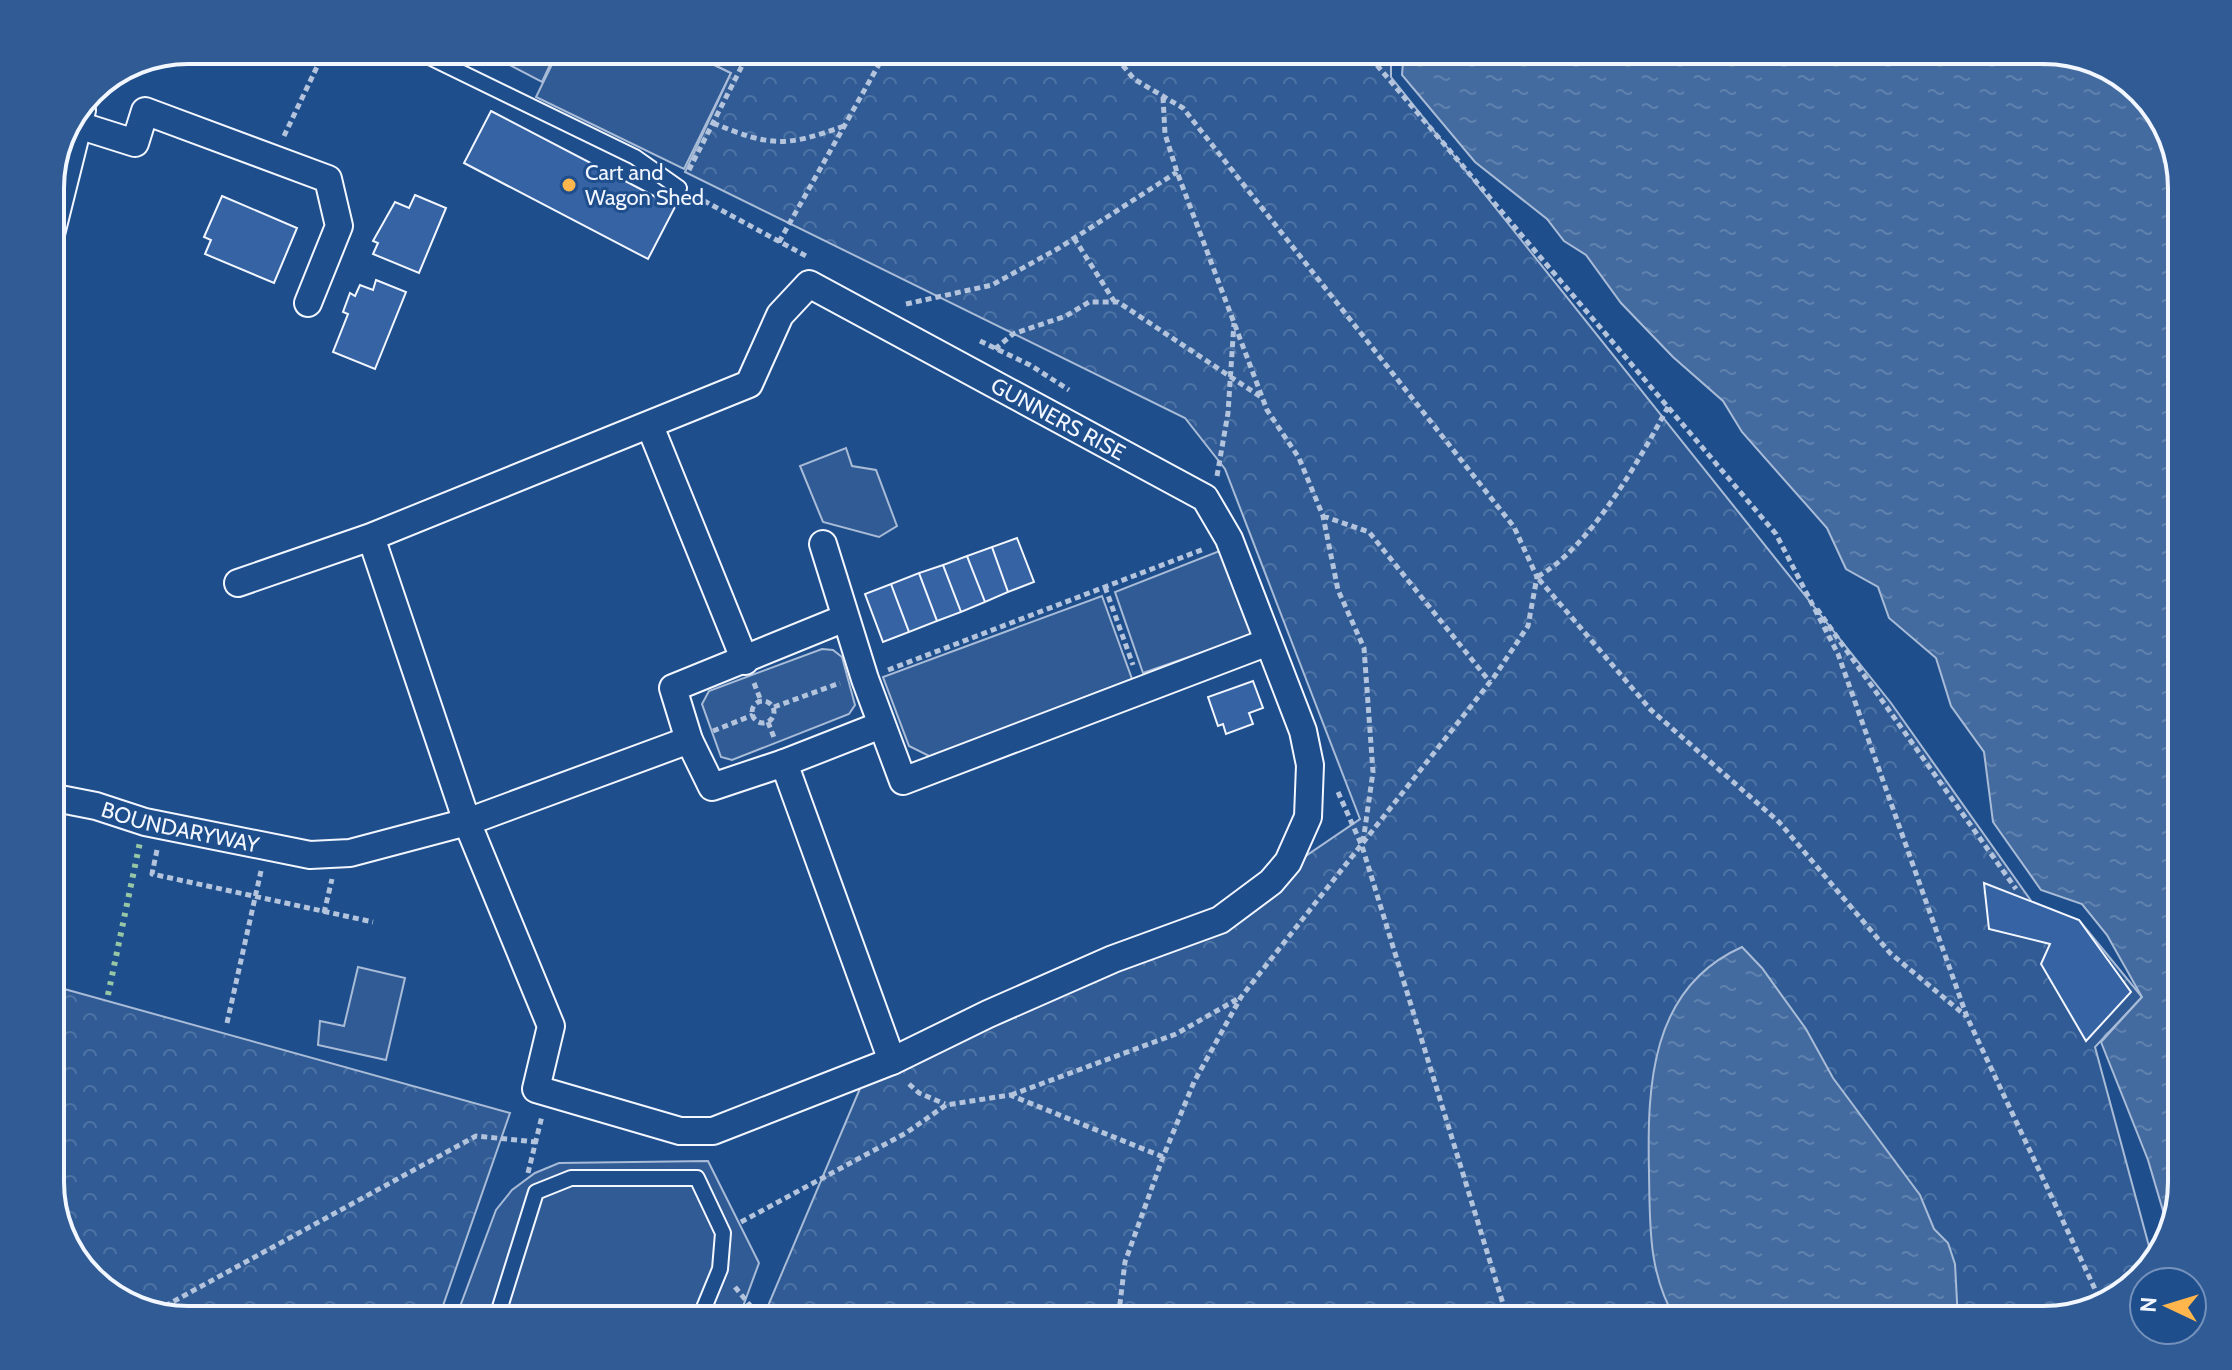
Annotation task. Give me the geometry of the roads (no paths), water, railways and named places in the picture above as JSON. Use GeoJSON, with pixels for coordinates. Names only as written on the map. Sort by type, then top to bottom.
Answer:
{"type":"FeatureCollection","features":[{"type":"Feature","properties":{"kind":"street"},"geometry":{"type":"LineString","coordinates":[[86,120],[135,143],[145,111],[328,179],[339,226],[308,303]]}},
{"type":"Feature","properties":{"kind":"street"},"geometry":{"type":"LineString","coordinates":[[64,182],[74,140]]}},
{"type":"Feature","properties":{"kind":"street","name":"GUNNERS RISE"},"geometry":{"type":"LineString","coordinates":[[467,822],[551,1026],[536,1089],[680,1131],[713,1131],[892,1061],[988,1014],[1113,959],[1220,920],[1271,882],[1300,840],[1312,789],[1303,731],[1229,539],[1205,498],[809,284],[780,315],[749,384],[650,426]]}},
{"type":"Feature","properties":{"kind":"street"},"geometry":{"type":"LineString","coordinates":[[238,583],[371,537],[650,426],[745,661]]}},
{"type":"Feature","properties":{"kind":"street"},"geometry":{"type":"LineString","coordinates":[[371,537],[467,822]]}},
{"type":"Feature","properties":{"kind":"street"},"geometry":{"type":"LineString","coordinates":[[823,544],[864,677],[903,781],[1268,642]]}},
{"type":"Feature","properties":{"kind":"street"},"geometry":{"type":"LineString","coordinates":[[845,618],[673,688],[689,740],[712,787],[881,725]]}},
{"type":"Feature","properties":{"kind":"street","name":"BOUNDARYWAY"},"geometry":{"type":"LineString","coordinates":[[64,800],[162,825],[310,855],[350,853],[467,822],[689,740]]}},
{"type":"Feature","properties":{"kind":"street"},"geometry":{"type":"LineString","coordinates":[[784,763],[892,1061]]}},
{"type":"Feature","properties":{"kind":"lane"},"geometry":{"type":"LineString","coordinates":[[444,64],[635,157],[679,188]]}},
{"type":"Feature","properties":{"kind":"lane"},"geometry":{"type":"LineString","coordinates":[[500,1306],[536,1192],[571,1178],[697,1178],[723,1233],[720,1269],[705,1306]]}},
{"type":"Feature","properties":{"kind":"water"},"geometry":{"type":"Polygon","coordinates":[[[1403,64],[2060,65],[2091,73],[2106,81],[2132,100],[2151,126],[2161,148],[2168,180],[2168,1182],[2164,1214],[2148,1160],[2101,1042],[2142,997],[2107,935],[2082,904],[2041,890],[1993,822],[1984,752],[1951,706],[1936,658],[1889,618],[1878,587],[1846,569],[1827,528],[1742,432],[1723,401],[1673,357],[1621,303],[1586,255],[1564,241],[1547,219],[1475,162],[1402,75],[1403,64]]]}},
{"type":"Feature","properties":{"kind":"water"},"geometry":{"type":"Polygon","coordinates":[[[1742,947],[1762,968],[1806,1029],[1833,1078],[1920,1195],[1934,1229],[1948,1243],[1955,1264],[1957,1306],[1669,1306],[1660,1285],[1652,1249],[1649,1140],[1653,1074],[1660,1043],[1672,1014],[1688,987],[1712,965],[1742,947]]]}},
{"type":"Feature","properties":{"kind":"place","name":"Cart and Wagon Shed"},"geometry":{"type":"Point","coordinates":[569,185]}}]}
